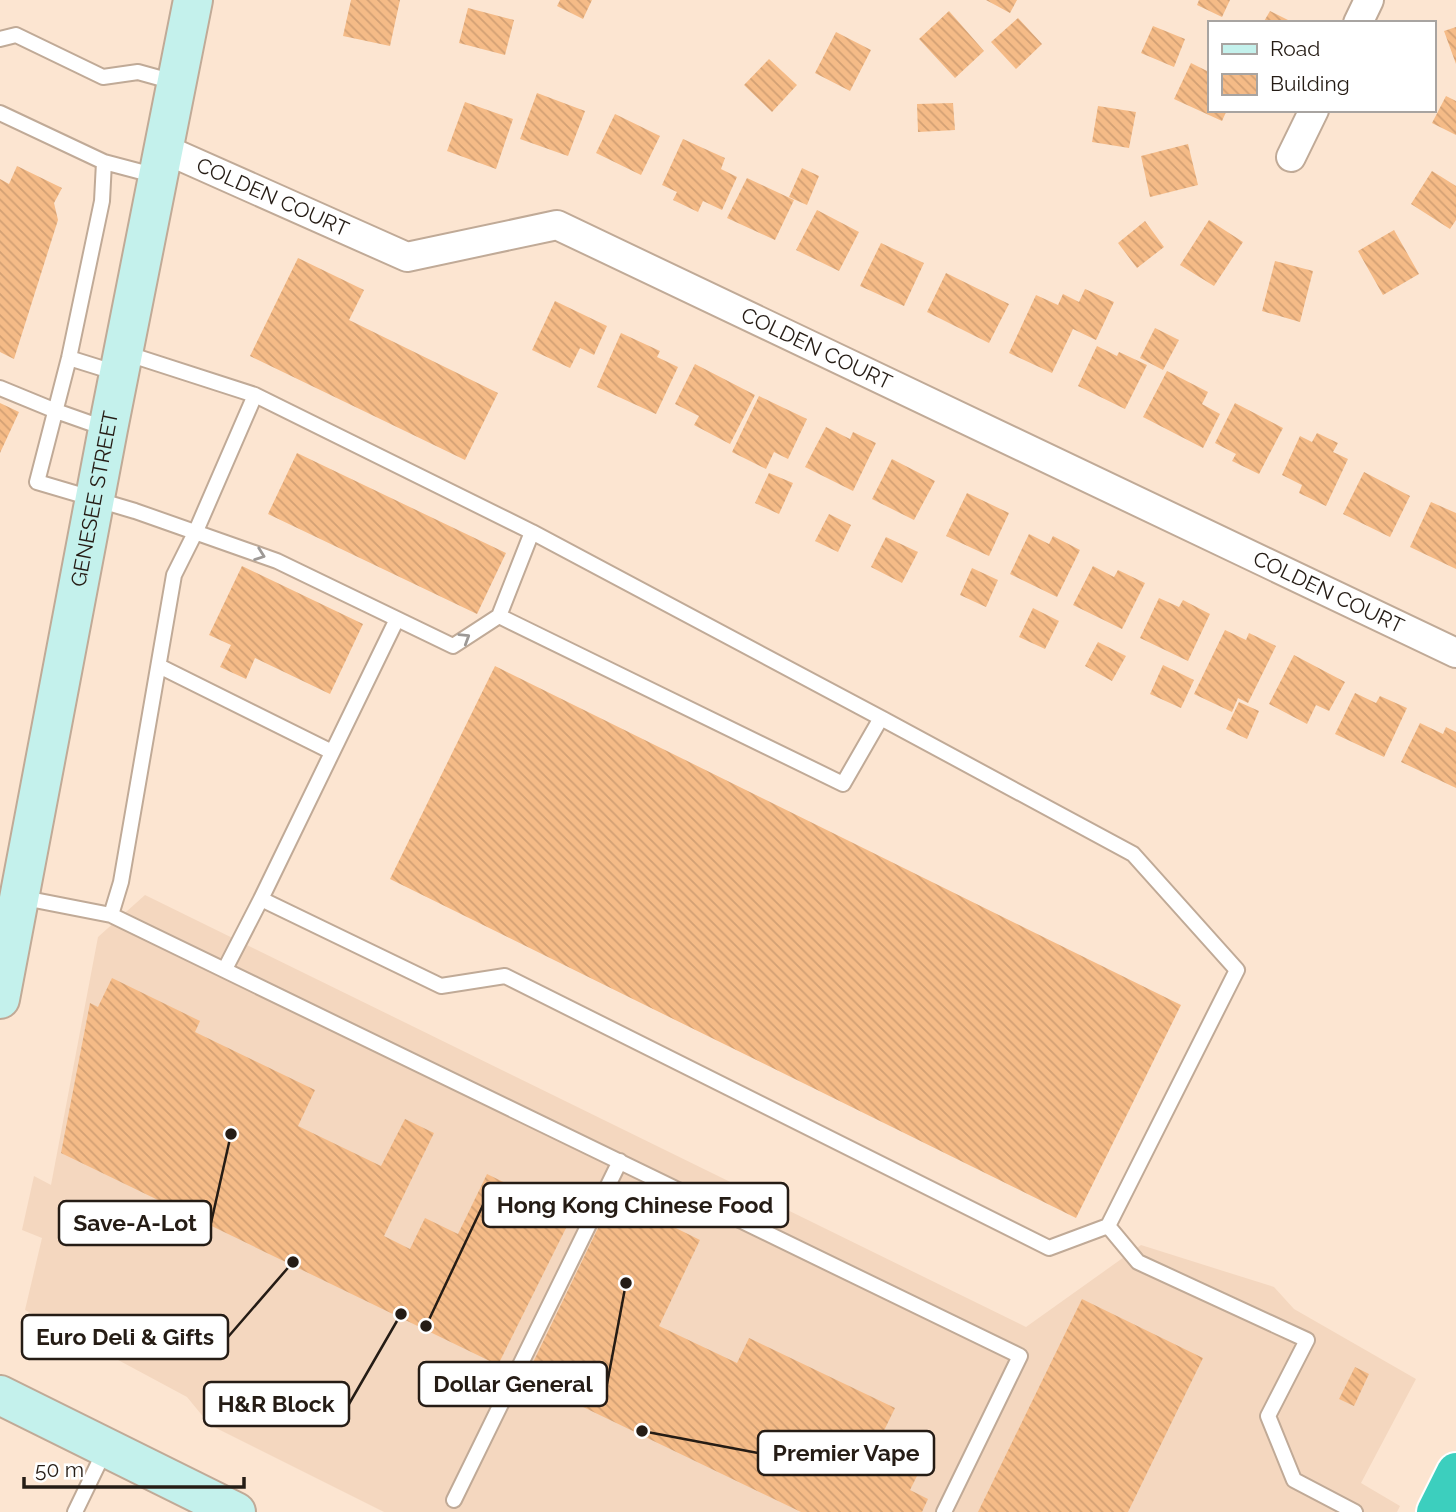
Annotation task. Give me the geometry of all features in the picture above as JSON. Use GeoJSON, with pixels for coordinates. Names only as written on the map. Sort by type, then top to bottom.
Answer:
{"type":"FeatureCollection","features":[{"type":"Feature","properties":{"kind":"highway"},"geometry":{"type":"LineString","coordinates":[[1436,1512],[1456,1472]]}},
{"type":"Feature","properties":{"kind":"main road","name":"GENESEE STREET"},"geometry":{"type":"LineString","coordinates":[[0,999],[9,893],[95,498],[193,0]]}},
{"type":"Feature","properties":{"kind":"main road"},"geometry":{"type":"LineString","coordinates":[[0,1395],[106,1448],[188,1495],[236,1512]]}},
{"type":"Feature","properties":{"kind":"street"},"geometry":{"type":"LineString","coordinates":[[1359,21],[1369,0]]}},
{"type":"Feature","properties":{"kind":"street"},"geometry":{"type":"LineString","coordinates":[[1291,157],[1313,112]]}},
{"type":"Feature","properties":{"kind":"street","name":"COLDEN COURT"},"geometry":{"type":"LineString","coordinates":[[159,162],[407,257],[557,225],[1456,653]]}},
{"type":"Feature","properties":{"kind":"lane"},"geometry":{"type":"LineString","coordinates":[[0,39],[16,35],[103,77],[138,72],[176,83]]}},
{"type":"Feature","properties":{"kind":"lane"},"geometry":{"type":"LineString","coordinates":[[0,113],[104,162],[159,162]]}},
{"type":"Feature","properties":{"kind":"lane"},"geometry":{"type":"LineString","coordinates":[[104,162],[102,201],[69,358],[37,482],[196,531],[277,561],[453,646],[499,617],[532,532]]}},
{"type":"Feature","properties":{"kind":"lane"},"geometry":{"type":"LineString","coordinates":[[69,358],[121,363],[255,395],[532,532],[1133,854],[1237,970],[1108,1226],[1049,1248],[505,976],[441,986],[261,899]]}},
{"type":"Feature","properties":{"kind":"lane"},"geometry":{"type":"LineString","coordinates":[[0,388],[108,429]]}},
{"type":"Feature","properties":{"kind":"lane"},"geometry":{"type":"LineString","coordinates":[[111,915],[121,882],[174,575],[255,395]]}},
{"type":"Feature","properties":{"kind":"lane"},"geometry":{"type":"LineString","coordinates":[[499,617],[843,784],[881,718]]}},
{"type":"Feature","properties":{"kind":"lane"},"geometry":{"type":"LineString","coordinates":[[225,969],[397,619]]}},
{"type":"Feature","properties":{"kind":"lane"},"geometry":{"type":"LineString","coordinates":[[159,666],[332,752]]}},
{"type":"Feature","properties":{"kind":"lane"},"geometry":{"type":"LineString","coordinates":[[9,893],[111,915],[1020,1356],[944,1512]]}},
{"type":"Feature","properties":{"kind":"lane"},"geometry":{"type":"LineString","coordinates":[[454,1500],[620,1161]]}},
{"type":"Feature","properties":{"kind":"lane"},"geometry":{"type":"LineString","coordinates":[[1108,1226],[1138,1262],[1307,1340],[1268,1416],[1294,1480],[1355,1512]]}},
{"type":"Feature","properties":{"kind":"lane"},"geometry":{"type":"LineString","coordinates":[[75,1512],[106,1448]]}},
{"type":"Feature","properties":{"kind":"shaded area"},"geometry":{"type":"Polygon","coordinates":[[[145,895],[1026,1327],[1141,1245],[1274,1287],[1294,1309],[1416,1379],[1361,1483],[1400,1506],[1397,1512],[384,1512],[210,1425],[187,1397],[25,1310],[42,1238],[22,1230],[34,1176],[51,1185],[98,937],[145,895]]]}},
{"type":"Feature","properties":{"kind":"building"},"geometry":{"type":"Polygon","coordinates":[[[351,0],[400,0],[390,46],[343,36],[351,0]]]}},
{"type":"Feature","properties":{"kind":"building"},"geometry":{"type":"Polygon","coordinates":[[[560,0],[592,0],[583,19],[557,6],[560,0]]]}},
{"type":"Feature","properties":{"kind":"building"},"geometry":{"type":"Polygon","coordinates":[[[986,0],[1017,0],[1010,13],[986,0]]]}},
{"type":"Feature","properties":{"kind":"building"},"geometry":{"type":"Polygon","coordinates":[[[1199,0],[1230,0],[1222,17],[1197,5],[1199,0]]]}},
{"type":"Feature","properties":{"kind":"building"},"geometry":{"type":"Polygon","coordinates":[[[468,8],[514,20],[505,55],[459,43],[468,8]]]}},
{"type":"Feature","properties":{"kind":"building"},"geometry":{"type":"Polygon","coordinates":[[[949,11],[984,51],[955,78],[919,39],[949,11]]]}},
{"type":"Feature","properties":{"kind":"building"},"geometry":{"type":"Polygon","coordinates":[[[1270,11],[1290,21],[1264,21],[1270,11]]]}},
{"type":"Feature","properties":{"kind":"building"},"geometry":{"type":"Polygon","coordinates":[[[1018,18],[1042,44],[1016,69],[991,42],[1018,18]]]}},
{"type":"Feature","properties":{"kind":"building"},"geometry":{"type":"Polygon","coordinates":[[[1153,26],[1185,39],[1174,67],[1141,53],[1153,26]]]}},
{"type":"Feature","properties":{"kind":"building"},"geometry":{"type":"Polygon","coordinates":[[[1456,27],[1456,64],[1444,31],[1456,27]]]}},
{"type":"Feature","properties":{"kind":"building"},"geometry":{"type":"Polygon","coordinates":[[[836,32],[871,50],[850,91],[815,73],[836,32]]]}},
{"type":"Feature","properties":{"kind":"building"},"geometry":{"type":"Polygon","coordinates":[[[769,59],[797,85],[772,112],[744,85],[769,59]]]}},
{"type":"Feature","properties":{"kind":"building"},"geometry":{"type":"Polygon","coordinates":[[[1191,63],[1208,72],[1208,112],[1226,112],[1222,121],[1174,99],[1191,63]]]}},
{"type":"Feature","properties":{"kind":"building"},"geometry":{"type":"Polygon","coordinates":[[[537,93],[585,111],[568,156],[520,139],[537,93]]]}},
{"type":"Feature","properties":{"kind":"building"},"geometry":{"type":"Polygon","coordinates":[[[1446,96],[1456,101],[1456,135],[1432,123],[1446,96]]]}},
{"type":"Feature","properties":{"kind":"building"},"geometry":{"type":"Polygon","coordinates":[[[465,102],[513,119],[496,169],[447,151],[465,102]]]}},
{"type":"Feature","properties":{"kind":"building"},"geometry":{"type":"Polygon","coordinates":[[[953,103],[955,130],[918,132],[917,104],[953,103]]]}},
{"type":"Feature","properties":{"kind":"building"},"geometry":{"type":"Polygon","coordinates":[[[1098,106],[1136,112],[1129,148],[1092,142],[1098,106]]]}},
{"type":"Feature","properties":{"kind":"building"},"geometry":{"type":"Polygon","coordinates":[[[615,114],[660,136],[641,175],[596,153],[615,114]]]}},
{"type":"Feature","properties":{"kind":"building"},"geometry":{"type":"Polygon","coordinates":[[[683,139],[725,158],[721,169],[737,177],[722,210],[703,201],[698,212],[673,200],[677,192],[662,185],[683,139]]]}},
{"type":"Feature","properties":{"kind":"building"},"geometry":{"type":"Polygon","coordinates":[[[1188,144],[1198,185],[1150,197],[1141,156],[1188,144]]]}},
{"type":"Feature","properties":{"kind":"building"},"geometry":{"type":"Polygon","coordinates":[[[17,166],[62,188],[54,203],[58,220],[14,359],[0,352],[0,179],[9,184],[17,166]]]}},
{"type":"Feature","properties":{"kind":"building"},"geometry":{"type":"Polygon","coordinates":[[[802,168],[819,176],[807,205],[789,197],[802,168]]]}},
{"type":"Feature","properties":{"kind":"building"},"geometry":{"type":"Polygon","coordinates":[[[1432,171],[1456,186],[1456,220],[1450,229],[1411,204],[1432,171]]]}},
{"type":"Feature","properties":{"kind":"building"},"geometry":{"type":"Polygon","coordinates":[[[747,178],[794,200],[775,240],[727,218],[747,178]]]}},
{"type":"Feature","properties":{"kind":"building"},"geometry":{"type":"Polygon","coordinates":[[[817,210],[859,232],[839,271],[796,250],[817,210]]]}},
{"type":"Feature","properties":{"kind":"building"},"geometry":{"type":"Polygon","coordinates":[[[1209,220],[1243,242],[1214,286],[1180,265],[1209,220]]]}},
{"type":"Feature","properties":{"kind":"building"},"geometry":{"type":"Polygon","coordinates":[[[1145,221],[1164,247],[1137,268],[1118,243],[1145,221]]]}},
{"type":"Feature","properties":{"kind":"building"},"geometry":{"type":"Polygon","coordinates":[[[1394,230],[1419,274],[1383,295],[1358,251],[1394,230]]]}},
{"type":"Feature","properties":{"kind":"building"},"geometry":{"type":"Polygon","coordinates":[[[881,243],[924,263],[904,306],[860,286],[881,243]]]}},
{"type":"Feature","properties":{"kind":"building"},"geometry":{"type":"Polygon","coordinates":[[[298,258],[364,290],[349,320],[498,393],[465,460],[250,356],[298,258]]]}},
{"type":"Feature","properties":{"kind":"building"},"geometry":{"type":"Polygon","coordinates":[[[1275,261],[1313,271],[1300,322],[1262,311],[1275,261]]]}},
{"type":"Feature","properties":{"kind":"building"},"geometry":{"type":"Polygon","coordinates":[[[946,273],[1009,304],[989,343],[927,312],[946,273]]]}},
{"type":"Feature","properties":{"kind":"building"},"geometry":{"type":"Polygon","coordinates":[[[1085,289],[1114,302],[1096,340],[1073,329],[1052,373],[1009,353],[1036,295],[1058,305],[1063,294],[1079,302],[1085,289]]]}},
{"type":"Feature","properties":{"kind":"building"},"geometry":{"type":"Polygon","coordinates":[[[555,301],[607,326],[594,355],[580,348],[570,368],[532,350],[555,301]]]}},
{"type":"Feature","properties":{"kind":"building"},"geometry":{"type":"Polygon","coordinates":[[[1155,328],[1179,340],[1163,370],[1140,358],[1155,328]]]}},
{"type":"Feature","properties":{"kind":"building"},"geometry":{"type":"Polygon","coordinates":[[[621,333],[660,351],[657,357],[678,367],[656,414],[597,387],[621,333]]]}},
{"type":"Feature","properties":{"kind":"building"},"geometry":{"type":"Polygon","coordinates":[[[1097,346],[1117,356],[1119,352],[1147,365],[1125,409],[1078,386],[1097,346]]]}},
{"type":"Feature","properties":{"kind":"building"},"geometry":{"type":"Polygon","coordinates":[[[695,364],[755,395],[730,444],[694,425],[699,416],[675,404],[695,364]]]}},
{"type":"Feature","properties":{"kind":"building"},"geometry":{"type":"Polygon","coordinates":[[[1167,371],[1208,392],[1202,404],[1220,414],[1203,448],[1143,417],[1167,371]]]}},
{"type":"Feature","properties":{"kind":"building"},"geometry":{"type":"Polygon","coordinates":[[[759,396],[807,419],[788,459],[774,452],[766,469],[732,452],[759,396]]]}},
{"type":"Feature","properties":{"kind":"building"},"geometry":{"type":"Polygon","coordinates":[[[0,403],[19,412],[0,453],[0,403]]]}},
{"type":"Feature","properties":{"kind":"building"},"geometry":{"type":"Polygon","coordinates":[[[1235,403],[1283,428],[1259,474],[1232,461],[1236,454],[1215,443],[1235,403]]]}},
{"type":"Feature","properties":{"kind":"building"},"geometry":{"type":"Polygon","coordinates":[[[826,427],[850,439],[853,432],[876,443],[853,491],[805,467],[826,427]]]}},
{"type":"Feature","properties":{"kind":"building"},"geometry":{"type":"Polygon","coordinates":[[[1317,433],[1338,443],[1333,452],[1348,459],[1326,506],[1299,493],[1302,485],[1282,475],[1300,436],[1312,442],[1317,433]]]}},
{"type":"Feature","properties":{"kind":"building"},"geometry":{"type":"Polygon","coordinates":[[[297,453],[506,553],[477,614],[268,514],[297,453]]]}},
{"type":"Feature","properties":{"kind":"building"},"geometry":{"type":"Polygon","coordinates":[[[892,459],[935,481],[914,520],[872,499],[892,459]]]}},
{"type":"Feature","properties":{"kind":"building"},"geometry":{"type":"Polygon","coordinates":[[[1364,472],[1410,496],[1390,537],[1343,514],[1364,472]]]}},
{"type":"Feature","properties":{"kind":"building"},"geometry":{"type":"Polygon","coordinates":[[[769,473],[793,483],[779,514],[755,503],[769,473]]]}},
{"type":"Feature","properties":{"kind":"building"},"geometry":{"type":"Polygon","coordinates":[[[967,493],[1009,513],[989,556],[946,536],[967,493]]]}},
{"type":"Feature","properties":{"kind":"building"},"geometry":{"type":"Polygon","coordinates":[[[1431,502],[1456,513],[1456,569],[1410,547],[1431,502]]]}},
{"type":"Feature","properties":{"kind":"building"},"geometry":{"type":"Polygon","coordinates":[[[829,514],[851,525],[838,552],[815,541],[829,514]]]}},
{"type":"Feature","properties":{"kind":"building"},"geometry":{"type":"Polygon","coordinates":[[[1029,534],[1049,544],[1053,536],[1080,550],[1057,597],[1010,574],[1029,534]]]}},
{"type":"Feature","properties":{"kind":"building"},"geometry":{"type":"Polygon","coordinates":[[[886,537],[918,552],[902,583],[871,567],[886,537]]]}},
{"type":"Feature","properties":{"kind":"building"},"geometry":{"type":"Polygon","coordinates":[[[242,566],[363,624],[330,694],[255,658],[246,679],[220,667],[231,645],[209,635],[242,566]]]}},
{"type":"Feature","properties":{"kind":"building"},"geometry":{"type":"Polygon","coordinates":[[[1093,566],[1114,577],[1118,570],[1145,583],[1122,629],[1073,605],[1093,566]]]}},
{"type":"Feature","properties":{"kind":"building"},"geometry":{"type":"Polygon","coordinates":[[[972,568],[998,580],[986,607],[960,595],[972,568]]]}},
{"type":"Feature","properties":{"kind":"building"},"geometry":{"type":"Polygon","coordinates":[[[1159,598],[1179,607],[1183,600],[1210,614],[1188,661],[1140,638],[1159,598]]]}},
{"type":"Feature","properties":{"kind":"building"},"geometry":{"type":"Polygon","coordinates":[[[1033,608],[1059,621],[1045,649],[1019,637],[1033,608]]]}},
{"type":"Feature","properties":{"kind":"building"},"geometry":{"type":"Polygon","coordinates":[[[1225,630],[1246,640],[1249,633],[1276,646],[1248,703],[1238,698],[1232,712],[1194,694],[1225,630]]]}},
{"type":"Feature","properties":{"kind":"building"},"geometry":{"type":"Polygon","coordinates":[[[1098,642],[1126,656],[1112,681],[1085,666],[1098,642]]]}},
{"type":"Feature","properties":{"kind":"building"},"geometry":{"type":"Polygon","coordinates":[[[1294,655],[1345,682],[1329,711],[1316,705],[1307,724],[1269,704],[1294,655]]]}},
{"type":"Feature","properties":{"kind":"building"},"geometry":{"type":"Polygon","coordinates":[[[1163,665],[1194,680],[1181,708],[1150,694],[1163,665]]]}},
{"type":"Feature","properties":{"kind":"building"},"geometry":{"type":"Polygon","coordinates":[[[495,666],[1181,1005],[1076,1218],[390,879],[495,666]]]}},
{"type":"Feature","properties":{"kind":"building"},"geometry":{"type":"Polygon","coordinates":[[[1355,693],[1376,703],[1380,696],[1407,708],[1384,757],[1335,734],[1355,693]]]}},
{"type":"Feature","properties":{"kind":"building"},"geometry":{"type":"Polygon","coordinates":[[[1239,702],[1259,711],[1247,739],[1226,729],[1239,702]]]}},
{"type":"Feature","properties":{"kind":"building"},"geometry":{"type":"Polygon","coordinates":[[[1420,723],[1443,734],[1446,727],[1456,732],[1456,788],[1401,762],[1420,723]]]}},
{"type":"Feature","properties":{"kind":"building"},"geometry":{"type":"Polygon","coordinates":[[[112,978],[200,1021],[195,1032],[315,1090],[298,1126],[381,1166],[405,1119],[434,1133],[384,1236],[410,1249],[425,1218],[458,1234],[487,1174],[572,1216],[498,1365],[61,1153],[90,1003],[98,1007],[112,978]]]}},
{"type":"Feature","properties":{"kind":"building"},"geometry":{"type":"Polygon","coordinates":[[[613,1197],[700,1240],[659,1326],[737,1363],[749,1338],[895,1408],[877,1445],[922,1466],[910,1490],[928,1499],[922,1512],[801,1512],[525,1379],[613,1197]]]}},
{"type":"Feature","properties":{"kind":"building"},"geometry":{"type":"Polygon","coordinates":[[[1082,1299],[1203,1358],[1128,1512],[978,1512],[1082,1299]]]}},
{"type":"Feature","properties":{"kind":"building"},"geometry":{"type":"Polygon","coordinates":[[[1355,1367],[1369,1374],[1354,1406],[1339,1399],[1355,1367]]]}},
{"type":"Feature","properties":{"kind":"place","name":"Save-A-Lot"},"geometry":{"type":"Point","coordinates":[231,1134]}},
{"type":"Feature","properties":{"kind":"place","name":"Euro Deli & Gifts"},"geometry":{"type":"Point","coordinates":[293,1262]}},
{"type":"Feature","properties":{"kind":"place","name":"Dollar General"},"geometry":{"type":"Point","coordinates":[626,1283]}},
{"type":"Feature","properties":{"kind":"place","name":"H&R Block"},"geometry":{"type":"Point","coordinates":[401,1314]}},
{"type":"Feature","properties":{"kind":"place","name":"Hong Kong Chinese Food"},"geometry":{"type":"Point","coordinates":[426,1326]}},
{"type":"Feature","properties":{"kind":"place","name":"Premier Vape"},"geometry":{"type":"Point","coordinates":[642,1431]}}]}
